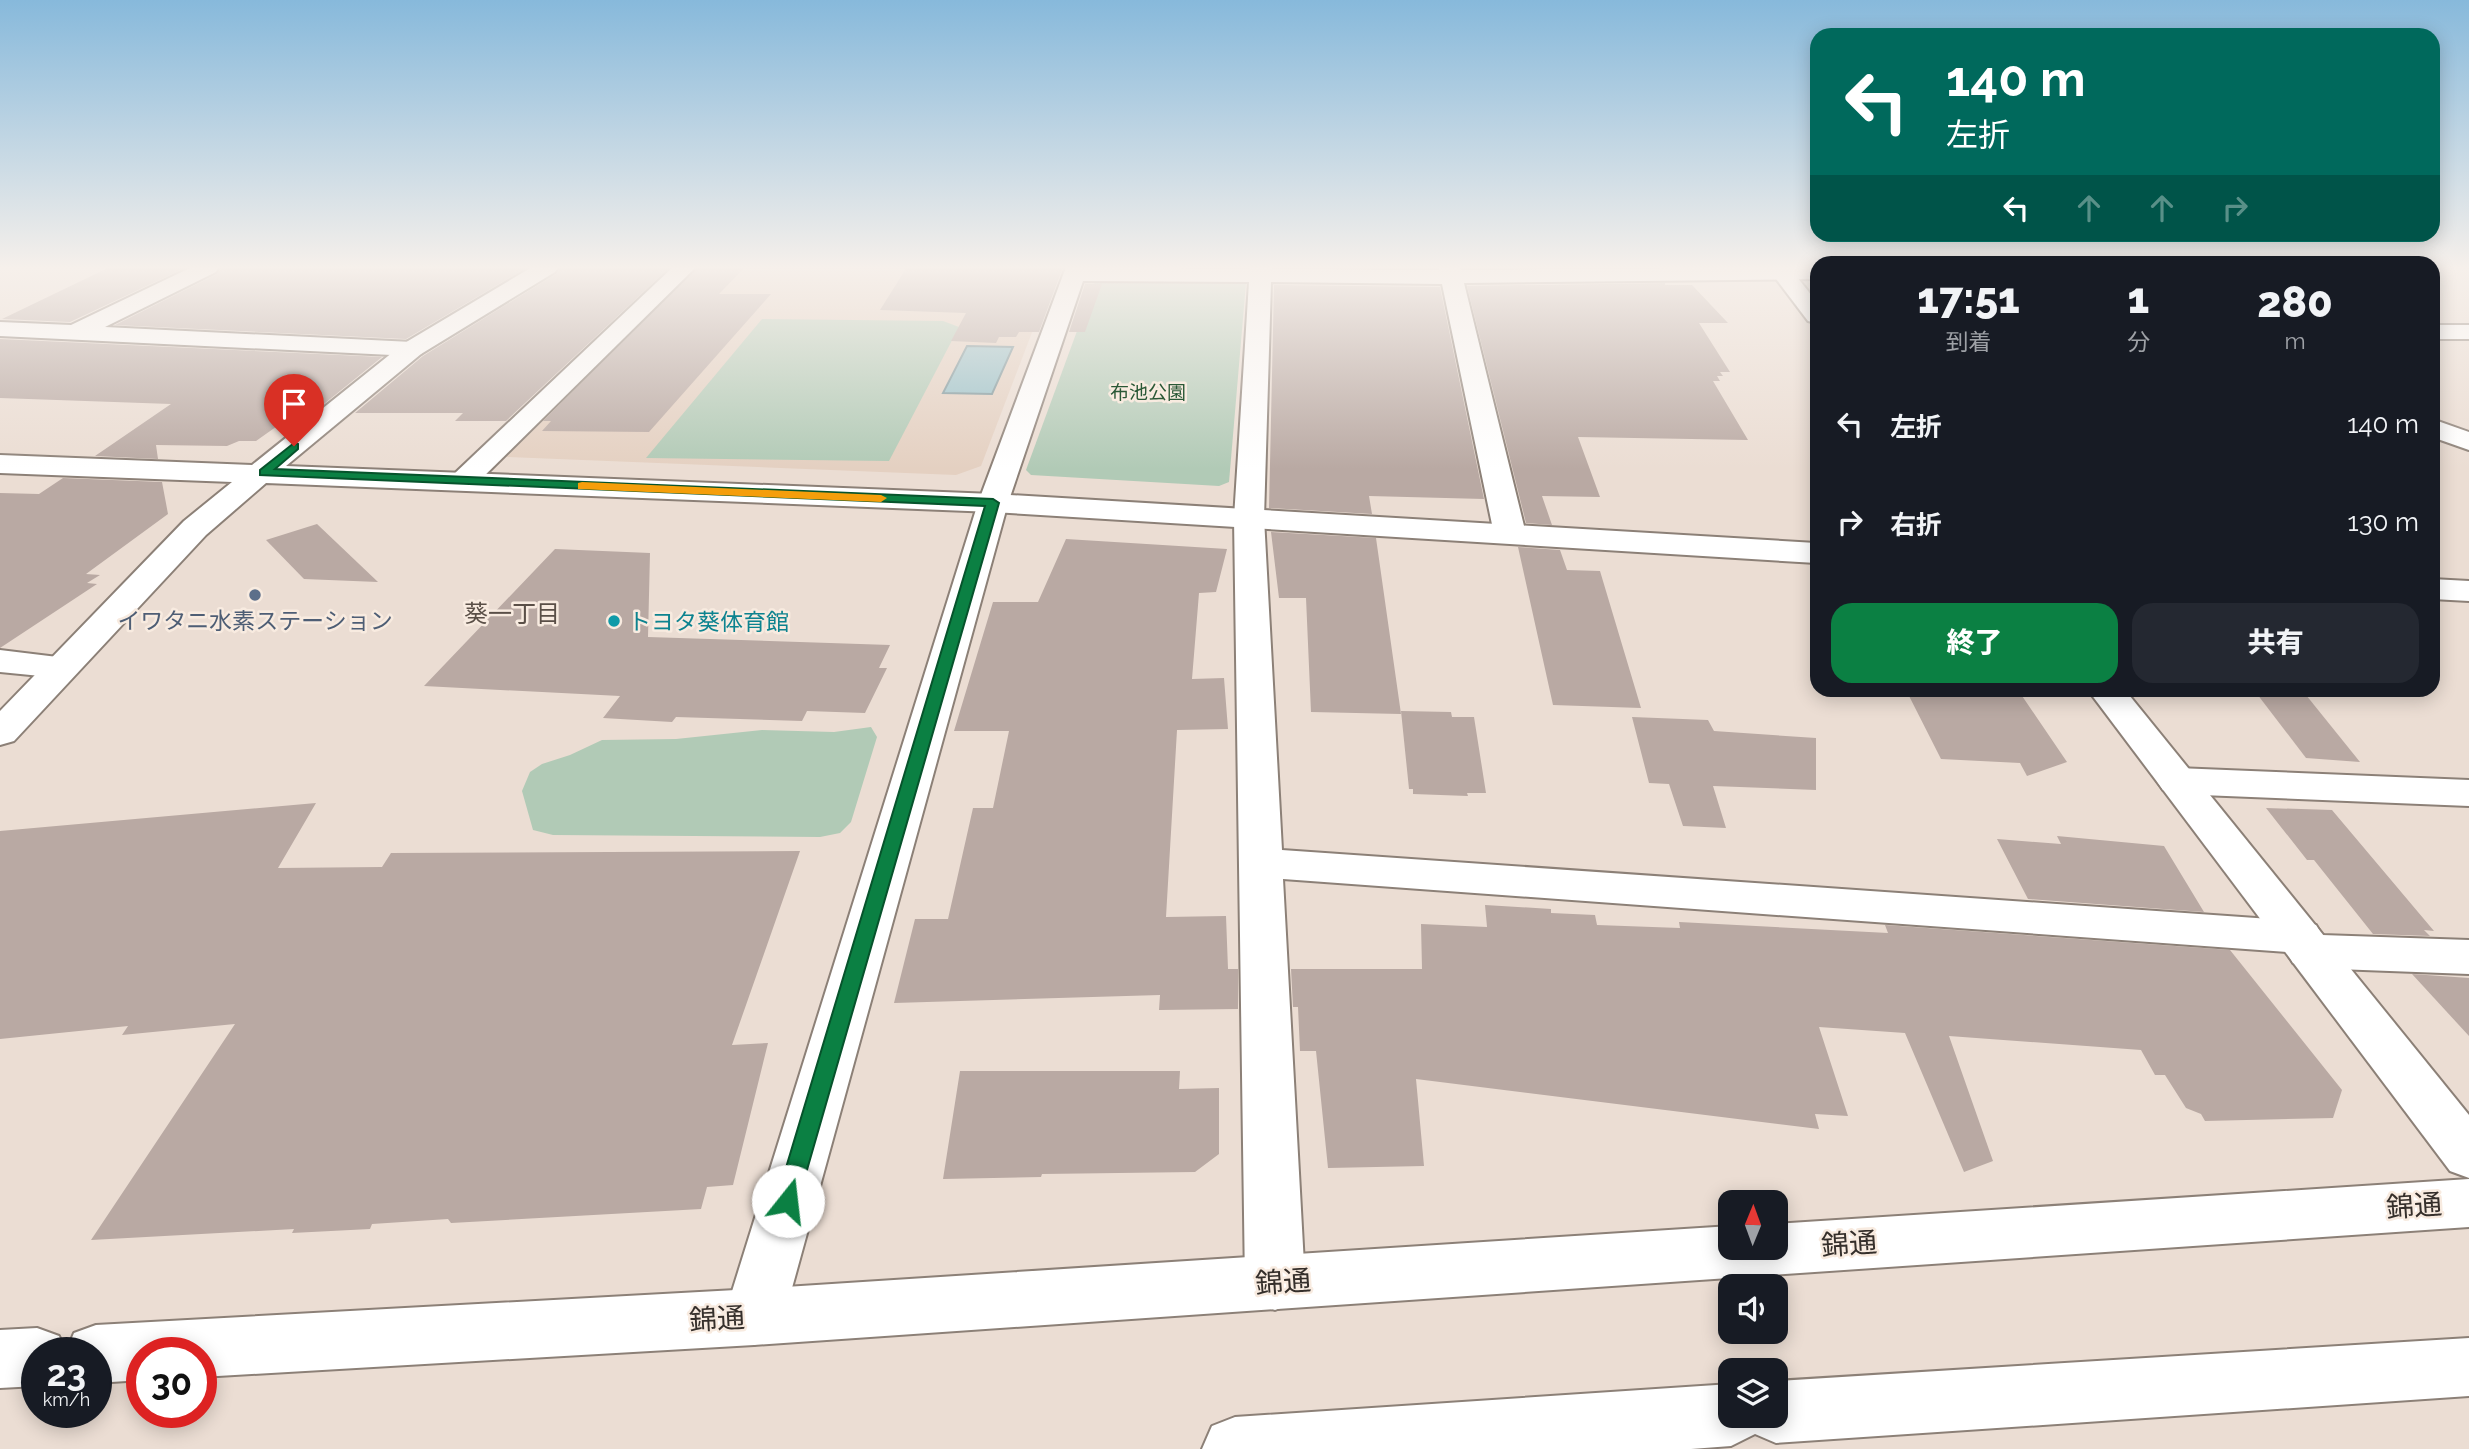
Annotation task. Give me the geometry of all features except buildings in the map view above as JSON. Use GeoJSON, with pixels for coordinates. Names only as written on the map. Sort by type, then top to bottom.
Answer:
{"type":"FeatureCollection","features":[{"type":"Feature","properties":{"kind":"street"},"geometry":{"type":"LineString","coordinates":[[129,335],[412,349]]}},
{"type":"Feature","properties":{"kind":"street"},"geometry":{"type":"LineString","coordinates":[[0,733],[195,528],[362,388],[412,349],[436,335]]}},
{"type":"Feature","properties":{"kind":"street"},"geometry":{"type":"LineString","coordinates":[[463,481],[615,335]]}},
{"type":"Feature","properties":{"kind":"street"},"geometry":{"type":"LineString","coordinates":[[754,1317],[993,503],[1052,335]]}},
{"type":"Feature","properties":{"kind":"street"},"geometry":{"type":"LineString","coordinates":[[1257,335],[1249,518],[1275,1283]]}},
{"type":"Feature","properties":{"kind":"street"},"geometry":{"type":"LineString","coordinates":[[1464,335],[1510,534]]}},
{"type":"Feature","properties":{"kind":"street"},"geometry":{"type":"LineString","coordinates":[[2440,430],[2469,442]]}},
{"type":"Feature","properties":{"kind":"street"},"geometry":{"type":"LineString","coordinates":[[0,464],[264,472],[993,503],[1810,553]]}},
{"type":"Feature","properties":{"kind":"street"},"geometry":{"type":"LineString","coordinates":[[2440,589],[2469,591]]}},
{"type":"Feature","properties":{"kind":"street"},"geometry":{"type":"LineString","coordinates":[[0,662],[61,667]]}},
{"type":"Feature","properties":{"kind":"street"},"geometry":{"type":"LineString","coordinates":[[2112,697],[2469,1155]]}},
{"type":"Feature","properties":{"kind":"street"},"geometry":{"type":"LineString","coordinates":[[2177,780],[2469,793]]}},
{"type":"Feature","properties":{"kind":"street"},"geometry":{"type":"LineString","coordinates":[[1261,863],[2469,957]]}},
{"type":"Feature","properties":{"kind":"street","name":"錦通"},"geometry":{"type":"LineString","coordinates":[[112,1353],[754,1317],[2469,1203]]}},
{"type":"Feature","properties":{"kind":"street"},"geometry":{"type":"LineString","coordinates":[[0,1359],[21,1358]]}},
{"type":"Feature","properties":{"kind":"street"},"geometry":{"type":"LineString","coordinates":[[1788,1411],[2469,1367]]}},
{"type":"Feature","properties":{"kind":"street"},"geometry":{"type":"LineString","coordinates":[[1235,1449],[1718,1416]]}},
{"type":"Feature","properties":{"kind":"shaded area"},"geometry":{"type":"Polygon","coordinates":[[[632,335],[1031,335],[981,466],[956,475],[506,457],[632,335]]]}},
{"type":"Feature","properties":{"kind":"green space"},"geometry":{"type":"Polygon","coordinates":[[[749,335],[955,335],[889,461],[646,458],[749,335]]]}},
{"type":"Feature","properties":{"kind":"green space","name":"布池公園"},"geometry":{"type":"Polygon","coordinates":[[[1076,335],[1242,335],[1229,482],[1219,486],[1031,475],[1026,470],[1076,335]]]}},
{"type":"Feature","properties":{"kind":"green space"},"geometry":{"type":"Polygon","coordinates":[[[871,727],[877,737],[851,822],[840,833],[820,837],[553,835],[533,830],[522,791],[530,772],[542,764],[602,740],[676,739],[762,730],[834,732],[871,727]]]}},
{"type":"Feature","properties":{"kind":"water"},"geometry":{"type":"Polygon","coordinates":[[[967,346],[1013,347],[992,394],[943,393],[967,346]]]}},
{"type":"Feature","properties":{"kind":"slow traffic"},"geometry":{"type":"LineString","coordinates":[[582,486],[881,498]]}},
{"type":"Feature","properties":{"kind":"place","name":"イワタニ水素ステーション"},"geometry":{"type":"Point","coordinates":[255,595]}},
{"type":"Feature","properties":{"kind":"place","name":"トヨタ葵体育館"},"geometry":{"type":"Point","coordinates":[614,621]}},
{"type":"Feature","properties":{"kind":"district","name":"葵一丁目"},"geometry":{"type":"Point","coordinates":[512,613]}},
{"type":"Feature","properties":{"kind":"route"},"geometry":{"type":"LineString","coordinates":[[294,446],[264,472],[993,503],[788,1201]]}}]}
